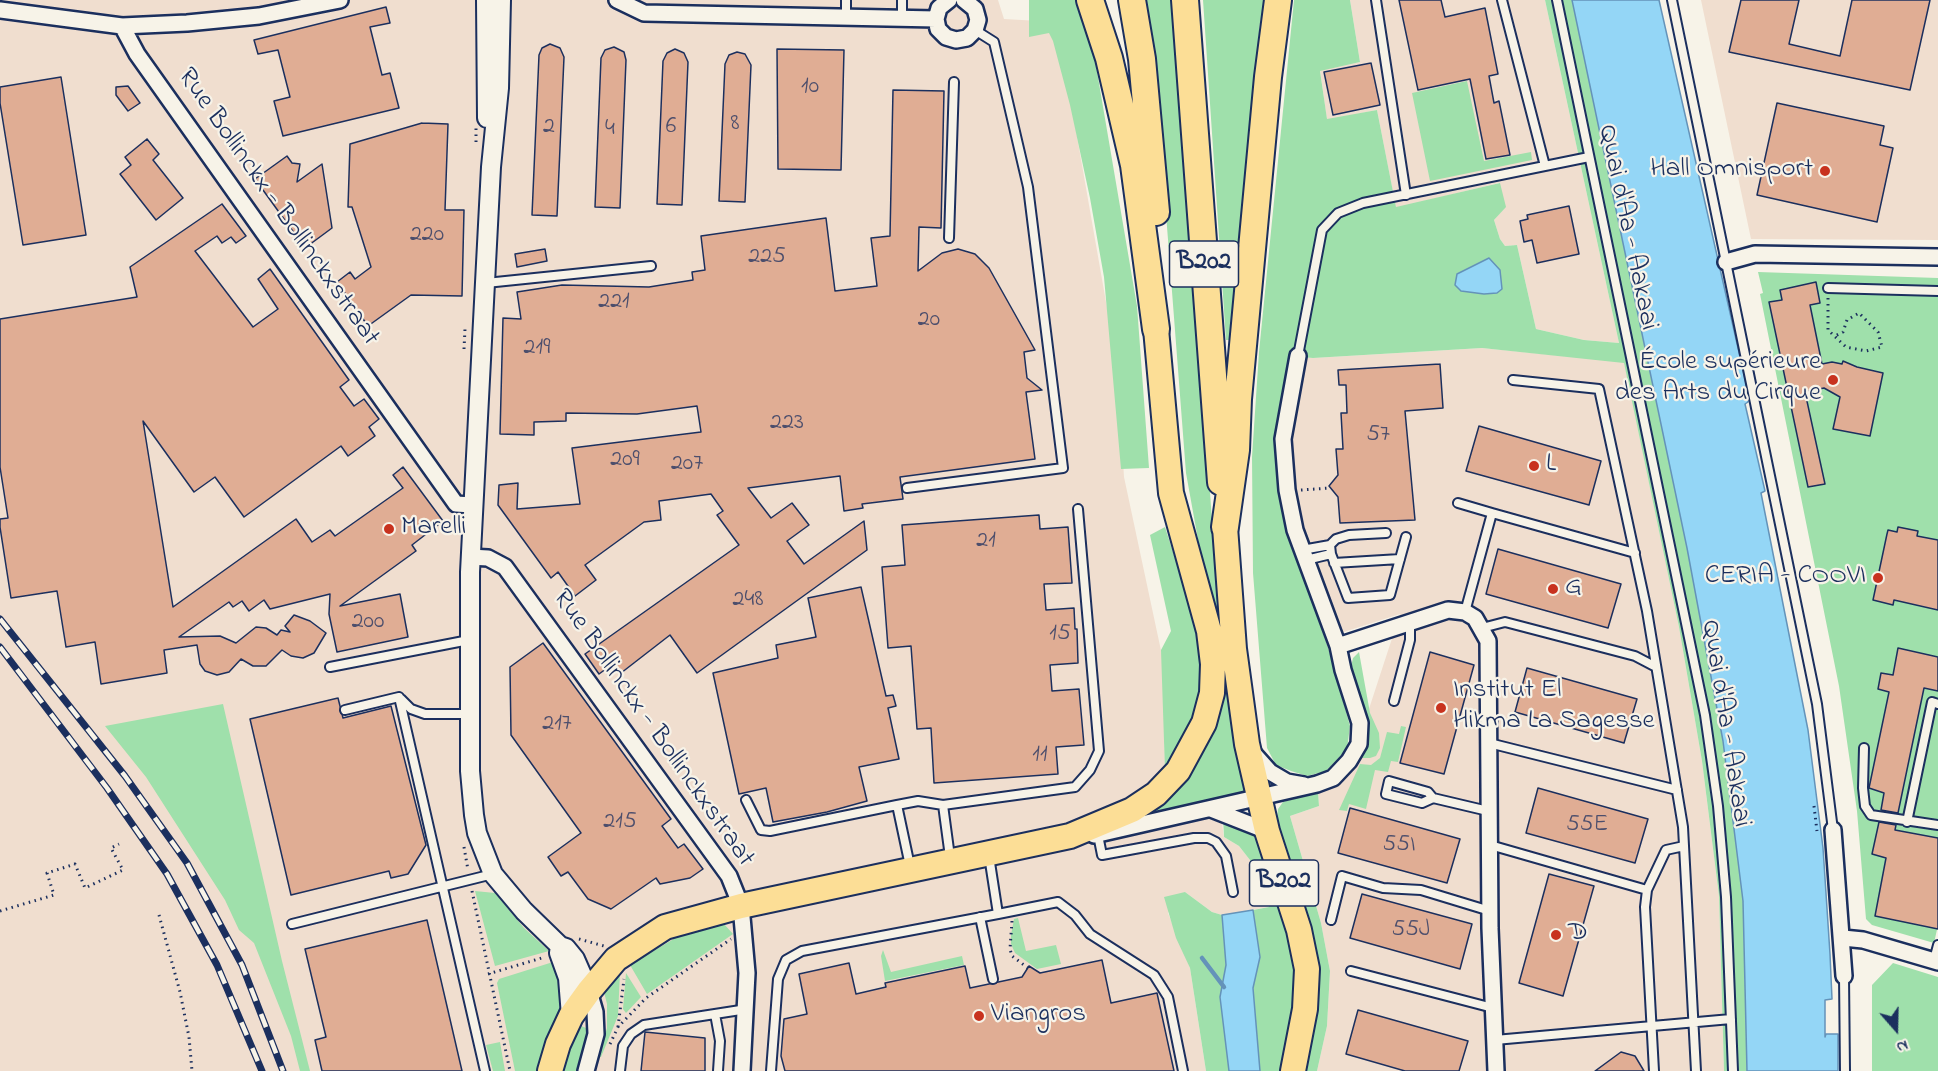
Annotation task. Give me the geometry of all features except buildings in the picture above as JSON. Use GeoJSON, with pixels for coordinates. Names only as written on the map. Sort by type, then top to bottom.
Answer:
{"type":"FeatureCollection","features":[{"type":"Feature","properties":{"kind":"highway","name":"B202"},"geometry":{"type":"LineString","coordinates":[[1070,836],[1132,810],[1156,794],[1178,771],[1204,723],[1212,693],[1213,664],[1209,631],[1171,493],[1156,329],[1134,165],[1109,58],[1090,0]]}},
{"type":"Feature","properties":{"kind":"highway","name":"B202"},"geometry":{"type":"LineString","coordinates":[[1132,0],[1142,59],[1156,194],[1156,329]]}},
{"type":"Feature","properties":{"kind":"highway","name":"B202"},"geometry":{"type":"LineString","coordinates":[[1185,0],[1234,649],[1247,744],[1259,798],[1267,831],[1299,930],[1306,969],[1301,1041],[1293,1071]]}},
{"type":"Feature","properties":{"kind":"highway","name":"B202"},"geometry":{"type":"LineString","coordinates":[[1225,527],[1236,450],[1238,399],[1268,77],[1278,0]]}},
{"type":"Feature","properties":{"kind":"highway"},"geometry":{"type":"LineString","coordinates":[[550,1071],[558,1044],[571,1016],[589,991],[616,959],[665,927],[741,906],[1070,836]]}},
{"type":"Feature","properties":{"kind":"street"},"geometry":{"type":"LineString","coordinates":[[0,10],[122,26],[259,16],[339,0]]}},
{"type":"Feature","properties":{"kind":"street"},"geometry":{"type":"LineString","coordinates":[[486,0],[485,88],[491,167]]}},
{"type":"Feature","properties":{"kind":"street"},"geometry":{"type":"LineString","coordinates":[[501,0],[499,88],[491,167],[470,557],[469,714],[474,815],[477,833],[493,874],[524,911],[561,946],[566,948],[575,959],[589,991],[595,1012],[596,1034],[586,1071]]}},
{"type":"Feature","properties":{"kind":"street"},"geometry":{"type":"LineString","coordinates":[[617,0],[644,13],[936,19]]}},
{"type":"Feature","properties":{"kind":"street"},"geometry":{"type":"LineString","coordinates":[[949,0],[939,8],[936,19],[938,29],[946,37],[956,40],[967,38],[975,30],[978,20],[975,9],[964,0]]}},
{"type":"Feature","properties":{"kind":"street","name":"Rue Bollinckx - Bollinckxstraat"},"geometry":{"type":"LineString","coordinates":[[122,26],[144,64],[456,504],[472,505]]}},
{"type":"Feature","properties":{"kind":"street"},"geometry":{"type":"LineString","coordinates":[[1726,262],[1755,254],[1938,257]]}},
{"type":"Feature","properties":{"kind":"street"},"geometry":{"type":"LineString","coordinates":[[1070,836],[1098,834],[1259,798],[1334,778],[1349,761],[1359,744],[1360,723],[1338,646],[1295,530],[1287,490],[1283,439],[1298,356]]}},
{"type":"Feature","properties":{"kind":"street","name":"Rue Bollinckx - Bollinckxstraat"},"geometry":{"type":"LineString","coordinates":[[470,557],[497,561],[512,575],[729,876],[741,906],[747,973],[747,1009],[742,1071]]}},
{"type":"Feature","properties":{"kind":"street"},"geometry":{"type":"LineString","coordinates":[[1338,646],[1448,610],[1465,612],[1482,628],[1488,641],[1488,844],[1496,1071]]}},
{"type":"Feature","properties":{"kind":"street"},"geometry":{"type":"LineString","coordinates":[[1247,744],[1258,761],[1270,772],[1287,782],[1307,786]]}},
{"type":"Feature","properties":{"kind":"street"},"geometry":{"type":"LineString","coordinates":[[1208,808],[1267,831]]}},
{"type":"Feature","properties":{"kind":"street"},"geometry":{"type":"LineString","coordinates":[[1833,830],[1843,938],[1844,976]]}},
{"type":"Feature","properties":{"kind":"street"},"geometry":{"type":"LineString","coordinates":[[1843,938],[1863,940],[1936,961]]}},
{"type":"Feature","properties":{"kind":"street"},"geometry":{"type":"LineString","coordinates":[[561,946],[559,953],[568,978],[571,1016]]}},
{"type":"Feature","properties":{"kind":"street"},"geometry":{"type":"LineString","coordinates":[[575,959],[591,964],[616,959]]}},
{"type":"Feature","properties":{"kind":"lane"},"geometry":{"type":"LineString","coordinates":[[846,0],[846,17]]}},
{"type":"Feature","properties":{"kind":"lane"},"geometry":{"type":"LineString","coordinates":[[902,0],[902,18]]}},
{"type":"Feature","properties":{"kind":"lane"},"geometry":{"type":"LineString","coordinates":[[1376,0],[1406,195]]}},
{"type":"Feature","properties":{"kind":"lane"},"geometry":{"type":"LineString","coordinates":[[1502,0],[1545,166]]}},
{"type":"Feature","properties":{"kind":"lane","name":"Quai d'Aa - Aakaai"},"geometry":{"type":"LineString","coordinates":[[1557,0],[1705,715],[1723,852],[1733,1071]]}},
{"type":"Feature","properties":{"kind":"lane"},"geometry":{"type":"LineString","coordinates":[[1672,0],[1817,705],[1833,830]]}},
{"type":"Feature","properties":{"kind":"lane"},"geometry":{"type":"LineString","coordinates":[[907,489],[1063,468],[1028,187],[994,42],[975,30]]}},
{"type":"Feature","properties":{"kind":"lane"},"geometry":{"type":"LineString","coordinates":[[949,238],[954,82]]}},
{"type":"Feature","properties":{"kind":"lane"},"geometry":{"type":"LineString","coordinates":[[1298,356],[1322,230],[1338,213],[1363,204],[1589,157]]}},
{"type":"Feature","properties":{"kind":"lane"},"geometry":{"type":"LineString","coordinates":[[485,283],[651,266]]}},
{"type":"Feature","properties":{"kind":"lane"},"geometry":{"type":"LineString","coordinates":[[1828,288],[1938,291]]}},
{"type":"Feature","properties":{"kind":"lane"},"geometry":{"type":"LineString","coordinates":[[1513,380],[1599,389],[1635,553],[1677,790],[1684,846],[1696,1071]]}},
{"type":"Feature","properties":{"kind":"lane"},"geometry":{"type":"LineString","coordinates":[[1458,504],[1635,553]]}},
{"type":"Feature","properties":{"kind":"lane"},"geometry":{"type":"LineString","coordinates":[[746,800],[761,830],[770,831],[918,801],[943,806],[1075,787],[1090,770],[1100,751],[1078,509]]}},
{"type":"Feature","properties":{"kind":"lane"},"geometry":{"type":"LineString","coordinates":[[1465,612],[1492,513]]}},
{"type":"Feature","properties":{"kind":"lane"},"geometry":{"type":"LineString","coordinates":[[1304,555],[1348,535],[1386,533]]}},
{"type":"Feature","properties":{"kind":"lane"},"geometry":{"type":"LineString","coordinates":[[1330,545],[1330,554],[1348,598],[1390,595],[1406,537]]}},
{"type":"Feature","properties":{"kind":"lane"},"geometry":{"type":"LineString","coordinates":[[1304,555],[1330,554]]}},
{"type":"Feature","properties":{"kind":"lane"},"geometry":{"type":"LineString","coordinates":[[1334,563],[1400,559]]}},
{"type":"Feature","properties":{"kind":"lane"},"geometry":{"type":"LineString","coordinates":[[1394,701],[1410,640],[1410,621]]}},
{"type":"Feature","properties":{"kind":"lane"},"geometry":{"type":"LineString","coordinates":[[1482,628],[1505,622],[1635,656],[1656,667]]}},
{"type":"Feature","properties":{"kind":"lane"},"geometry":{"type":"LineString","coordinates":[[330,667],[469,639]]}},
{"type":"Feature","properties":{"kind":"lane"},"geometry":{"type":"LineString","coordinates":[[399,697],[411,709],[425,714],[469,714]]}},
{"type":"Feature","properties":{"kind":"lane"},"geometry":{"type":"LineString","coordinates":[[345,710],[399,697]]}},
{"type":"Feature","properties":{"kind":"lane"},"geometry":{"type":"LineString","coordinates":[[399,697],[434,838],[442,886],[485,1071]]}},
{"type":"Feature","properties":{"kind":"lane"},"geometry":{"type":"LineString","coordinates":[[1907,822],[1932,702],[1938,704]]}},
{"type":"Feature","properties":{"kind":"lane"},"geometry":{"type":"LineString","coordinates":[[1489,743],[1677,790]]}},
{"type":"Feature","properties":{"kind":"lane"},"geometry":{"type":"LineString","coordinates":[[1864,748],[1865,806],[1871,815],[1938,825]]}},
{"type":"Feature","properties":{"kind":"lane"},"geometry":{"type":"LineString","coordinates":[[1433,798],[1422,803],[1386,794],[1389,782],[1428,792],[1433,798],[1488,811]]}},
{"type":"Feature","properties":{"kind":"lane"},"geometry":{"type":"LineString","coordinates":[[897,805],[911,870]]}},
{"type":"Feature","properties":{"kind":"lane"},"geometry":{"type":"LineString","coordinates":[[943,806],[951,862]]}},
{"type":"Feature","properties":{"kind":"lane"},"geometry":{"type":"LineString","coordinates":[[1098,834],[1102,855],[1208,838],[1216,842],[1226,856],[1233,892]]}},
{"type":"Feature","properties":{"kind":"lane"},"geometry":{"type":"LineString","coordinates":[[1488,844],[1647,890]]}},
{"type":"Feature","properties":{"kind":"lane"},"geometry":{"type":"LineString","coordinates":[[1654,1071],[1647,890],[1666,850],[1684,846]]}},
{"type":"Feature","properties":{"kind":"lane"},"geometry":{"type":"LineString","coordinates":[[989,854],[998,914]]}},
{"type":"Feature","properties":{"kind":"lane"},"geometry":{"type":"LineString","coordinates":[[292,924],[493,874]]}},
{"type":"Feature","properties":{"kind":"lane"},"geometry":{"type":"LineString","coordinates":[[1331,920],[1342,876],[1383,888],[1422,890],[1490,911]]}},
{"type":"Feature","properties":{"kind":"lane"},"geometry":{"type":"LineString","coordinates":[[771,1071],[778,979],[786,960],[793,954],[1058,902],[1075,915],[1090,934],[1154,975],[1168,997],[1183,1071]]}},
{"type":"Feature","properties":{"kind":"lane"},"geometry":{"type":"LineString","coordinates":[[980,917],[993,979]]}},
{"type":"Feature","properties":{"kind":"lane"},"geometry":{"type":"LineString","coordinates":[[1936,961],[1938,945]]}},
{"type":"Feature","properties":{"kind":"lane"},"geometry":{"type":"LineString","coordinates":[[1351,971],[1493,1008]]}},
{"type":"Feature","properties":{"kind":"lane"},"geometry":{"type":"LineString","coordinates":[[1844,976],[1845,1071]]}},
{"type":"Feature","properties":{"kind":"lane"},"geometry":{"type":"LineString","coordinates":[[620,1071],[623,1046],[631,1034],[644,1025],[747,1009]]}},
{"type":"Feature","properties":{"kind":"lane"},"geometry":{"type":"LineString","coordinates":[[715,1014],[720,1041],[718,1071]]}},
{"type":"Feature","properties":{"kind":"lane"},"geometry":{"type":"LineString","coordinates":[[1495,1040],[1731,1019]]}},
{"type":"Feature","properties":{"kind":"path"},"geometry":{"type":"LineString","coordinates":[[1828,288],[1828,330],[1846,347],[1866,351],[1882,347],[1878,332],[1859,313],[1847,320],[1844,332],[1835,336]]}},
{"type":"Feature","properties":{"kind":"path"},"geometry":{"type":"LineString","coordinates":[[1287,490],[1330,488]]}},
{"type":"Feature","properties":{"kind":"path"},"geometry":{"type":"LineString","coordinates":[[0,911],[54,895],[47,873],[75,864],[85,888],[123,870],[111,848],[119,844]]}},
{"type":"Feature","properties":{"kind":"path"},"geometry":{"type":"LineString","coordinates":[[465,853],[488,974],[510,1071]]}},
{"type":"Feature","properties":{"kind":"path"},"geometry":{"type":"LineString","coordinates":[[159,915],[180,992],[192,1071]]}},
{"type":"Feature","properties":{"kind":"path"},"geometry":{"type":"LineString","coordinates":[[488,974],[561,946],[600,944],[609,949],[624,971],[618,1028],[646,998],[742,932]]}},
{"type":"Feature","properties":{"kind":"shaded area"},"geometry":{"type":"Polygon","coordinates":[[[0,0],[998,0],[1004,19],[1057,22],[1117,365],[1124,477],[1163,660],[1165,771],[1219,802],[1224,837],[1239,846],[1257,869],[1269,907],[1222,915],[1212,912],[1185,892],[1168,913],[1190,968],[1206,1071],[0,1071],[0,0]]]}},
{"type":"Feature","properties":{"kind":"shaded area"},"geometry":{"type":"Polygon","coordinates":[[[1350,0],[1545,0],[1619,343],[1584,340],[1536,329],[1517,245],[1505,246],[1500,239],[1494,220],[1505,207],[1499,183],[1396,208],[1377,110],[1327,120],[1320,70],[1360,62],[1350,0]]]}},
{"type":"Feature","properties":{"kind":"shaded area"},"geometry":{"type":"Polygon","coordinates":[[[1701,0],[1938,0],[1938,240],[1751,239],[1701,0]]]}},
{"type":"Feature","properties":{"kind":"shaded area"},"geometry":{"type":"Polygon","coordinates":[[[1482,348],[1624,362],[1679,627],[1702,761],[1719,896],[1724,1071],[1317,1071],[1327,1026],[1330,971],[1321,923],[1290,816],[1319,806],[1318,792],[1335,785],[1355,767],[1364,747],[1366,718],[1400,614],[1325,638],[1285,517],[1279,440],[1289,355],[1313,358],[1482,348]]]}},
{"type":"Feature","properties":{"kind":"green space"},"geometry":{"type":"Polygon","coordinates":[[[1029,0],[1075,0],[1094,54],[1137,306],[1149,468],[1121,469],[1104,277],[1090,198],[1070,105],[1053,41],[1049,33],[1029,37],[1029,0]]]}},
{"type":"Feature","properties":{"kind":"green space"},"geometry":{"type":"Polygon","coordinates":[[[1144,0],[1176,0],[1220,637],[1208,595],[1186,473],[1159,123],[1144,0]]]}},
{"type":"Feature","properties":{"kind":"green space"},"geometry":{"type":"Polygon","coordinates":[[[1203,0],[1265,0],[1260,23],[1229,340],[1226,340],[1203,0]]]}},
{"type":"Feature","properties":{"kind":"green space"},"geometry":{"type":"Polygon","coordinates":[[[1294,0],[1350,0],[1360,62],[1320,71],[1327,119],[1377,110],[1396,207],[1500,183],[1506,207],[1494,220],[1500,239],[1505,246],[1517,245],[1536,329],[1584,340],[1619,343],[1545,0],[1572,0],[1687,548],[1723,741],[1743,901],[1747,1071],[1724,1071],[1719,896],[1702,761],[1679,627],[1624,363],[1482,348],[1313,358],[1289,356],[1279,440],[1285,517],[1330,654],[1350,726],[1347,749],[1326,771],[1307,776],[1276,765],[1267,748],[1253,573],[1252,457],[1259,352],[1294,0]],[[1473,266],[1457,274],[1484,294],[1497,293],[1502,289],[1500,270],[1473,266]]]}},
{"type":"Feature","properties":{"kind":"green space"},"geometry":{"type":"Polygon","coordinates":[[[1467,81],[1484,161],[1531,152],[1532,160],[1430,181],[1412,93],[1467,81]]]}},
{"type":"Feature","properties":{"kind":"green space","name":"CERIA - COOVI"},"geometry":{"type":"Polygon","coordinates":[[[1758,272],[1938,278],[1938,925],[1934,943],[1872,925],[1866,919],[1857,811],[1839,686],[1760,294],[1763,293],[1758,272]]]}},
{"type":"Feature","properties":{"kind":"green space"},"geometry":{"type":"Polygon","coordinates":[[[1165,527],[1202,643],[1204,686],[1226,691],[1234,740],[1249,795],[1128,819],[1165,771],[1161,650],[1171,631],[1150,535],[1165,527]]]}},
{"type":"Feature","properties":{"kind":"green space"},"geometry":{"type":"Polygon","coordinates":[[[1359,652],[1370,713],[1379,733],[1380,748],[1376,756],[1370,758],[1360,758],[1364,747],[1350,671],[1353,658],[1359,652]]]}},
{"type":"Feature","properties":{"kind":"green space"},"geometry":{"type":"Polygon","coordinates":[[[223,704],[282,961],[310,1071],[300,1071],[291,1036],[254,943],[239,930],[225,900],[146,777],[105,726],[223,704]]]}},
{"type":"Feature","properties":{"kind":"green space"},"geometry":{"type":"Polygon","coordinates":[[[1401,726],[1406,727],[1398,762],[1391,761],[1388,772],[1375,770],[1366,809],[1349,804],[1347,811],[1339,810],[1360,764],[1371,765],[1380,758],[1387,732],[1399,734],[1401,726]]]}},
{"type":"Feature","properties":{"kind":"green space"},"geometry":{"type":"Polygon","coordinates":[[[1318,792],[1319,806],[1290,816],[1321,923],[1330,971],[1327,1026],[1317,1071],[1260,1071],[1253,988],[1260,957],[1253,910],[1269,907],[1257,869],[1239,846],[1224,837],[1223,818],[1276,826],[1278,809],[1283,802],[1318,792]]]}},
{"type":"Feature","properties":{"kind":"green space"},"geometry":{"type":"Polygon","coordinates":[[[475,891],[495,893],[524,928],[549,951],[495,966],[475,891]]]}},
{"type":"Feature","properties":{"kind":"green space"},"geometry":{"type":"Polygon","coordinates":[[[1185,892],[1212,912],[1222,915],[1226,965],[1220,997],[1229,1071],[1206,1071],[1190,968],[1176,938],[1164,897],[1185,892]]]}},
{"type":"Feature","properties":{"kind":"green space"},"geometry":{"type":"Polygon","coordinates":[[[1018,918],[1026,951],[1056,945],[1061,964],[1037,969],[1015,953],[1011,944],[1011,935],[1014,919],[1018,918]]]}},
{"type":"Feature","properties":{"kind":"green space"},"geometry":{"type":"Polygon","coordinates":[[[715,923],[724,924],[733,934],[647,994],[630,965],[677,937],[715,923]]]}},
{"type":"Feature","properties":{"kind":"green space"},"geometry":{"type":"Polygon","coordinates":[[[883,950],[891,972],[962,956],[964,965],[885,981],[881,956],[883,950]]]}},
{"type":"Feature","properties":{"kind":"green space"},"geometry":{"type":"Polygon","coordinates":[[[556,963],[565,1002],[540,1071],[515,1071],[497,983],[499,979],[556,963]]]}},
{"type":"Feature","properties":{"kind":"green space"},"geometry":{"type":"Polygon","coordinates":[[[1893,963],[1938,977],[1938,1071],[1872,1071],[1872,985],[1893,963]]]}},
{"type":"Feature","properties":{"kind":"green space"},"geometry":{"type":"Polygon","coordinates":[[[620,972],[618,1016],[601,1057],[599,1057],[607,1028],[607,1004],[603,988],[620,972]]]}},
{"type":"Feature","properties":{"kind":"green space"},"geometry":{"type":"Polygon","coordinates":[[[626,973],[641,997],[626,1013],[623,1009],[626,973]]]}},
{"type":"Feature","properties":{"kind":"green space"},"geometry":{"type":"Polygon","coordinates":[[[579,1025],[586,1028],[587,1035],[580,1071],[558,1071],[579,1025]]]}},
{"type":"Feature","properties":{"kind":"green space"},"geometry":{"type":"Polygon","coordinates":[[[500,1042],[505,1071],[493,1071],[486,1045],[500,1042]]]}},
{"type":"Feature","properties":{"kind":"water"},"geometry":{"type":"Polygon","coordinates":[[[1572,0],[1659,0],[1748,392],[1748,402],[1745,404],[1765,491],[1761,493],[1808,730],[1823,848],[1830,954],[1832,999],[1825,1000],[1825,1037],[1826,1034],[1838,1034],[1838,1071],[1747,1071],[1743,901],[1723,741],[1687,548],[1572,0]]]}},
{"type":"Feature","properties":{"kind":"water"},"geometry":{"type":"Polygon","coordinates":[[[1489,258],[1500,270],[1502,289],[1497,293],[1461,291],[1455,285],[1457,274],[1489,258]]]}},
{"type":"Feature","properties":{"kind":"water"},"geometry":{"type":"Polygon","coordinates":[[[1253,910],[1260,957],[1253,988],[1260,1071],[1229,1071],[1220,997],[1226,965],[1222,915],[1253,910]]]}},
{"type":"Feature","properties":{"kind":"waterway"},"geometry":{"type":"LineString","coordinates":[[1202,958],[1224,987]]}},
{"type":"Feature","properties":{"kind":"railway"},"geometry":{"type":"LineString","coordinates":[[0,619],[125,776],[187,863],[242,965],[283,1071]]}},
{"type":"Feature","properties":{"kind":"railway"},"geometry":{"type":"LineString","coordinates":[[0,647],[107,788],[167,874],[217,965],[262,1071]]}},
{"type":"Feature","properties":{"kind":"place","name":"Hall Omnisport"},"geometry":{"type":"Point","coordinates":[1825,171]}},
{"type":"Feature","properties":{"kind":"place","name":"École supérieure des Arts du Cirque"},"geometry":{"type":"Point","coordinates":[1833,380]}},
{"type":"Feature","properties":{"kind":"place","name":"L"},"geometry":{"type":"Point","coordinates":[1534,466]}},
{"type":"Feature","properties":{"kind":"place","name":"Marelli"},"geometry":{"type":"Point","coordinates":[389,529]}},
{"type":"Feature","properties":{"kind":"place","name":"CERIA - COOVI"},"geometry":{"type":"Point","coordinates":[1878,578]}},
{"type":"Feature","properties":{"kind":"place","name":"G"},"geometry":{"type":"Point","coordinates":[1553,589]}},
{"type":"Feature","properties":{"kind":"place","name":"Institut El Hikma La Sagesse"},"geometry":{"type":"Point","coordinates":[1441,708]}},
{"type":"Feature","properties":{"kind":"place","name":"D"},"geometry":{"type":"Point","coordinates":[1556,935]}},
{"type":"Feature","properties":{"kind":"place","name":"Viangros"},"geometry":{"type":"Point","coordinates":[979,1016]}}]}
